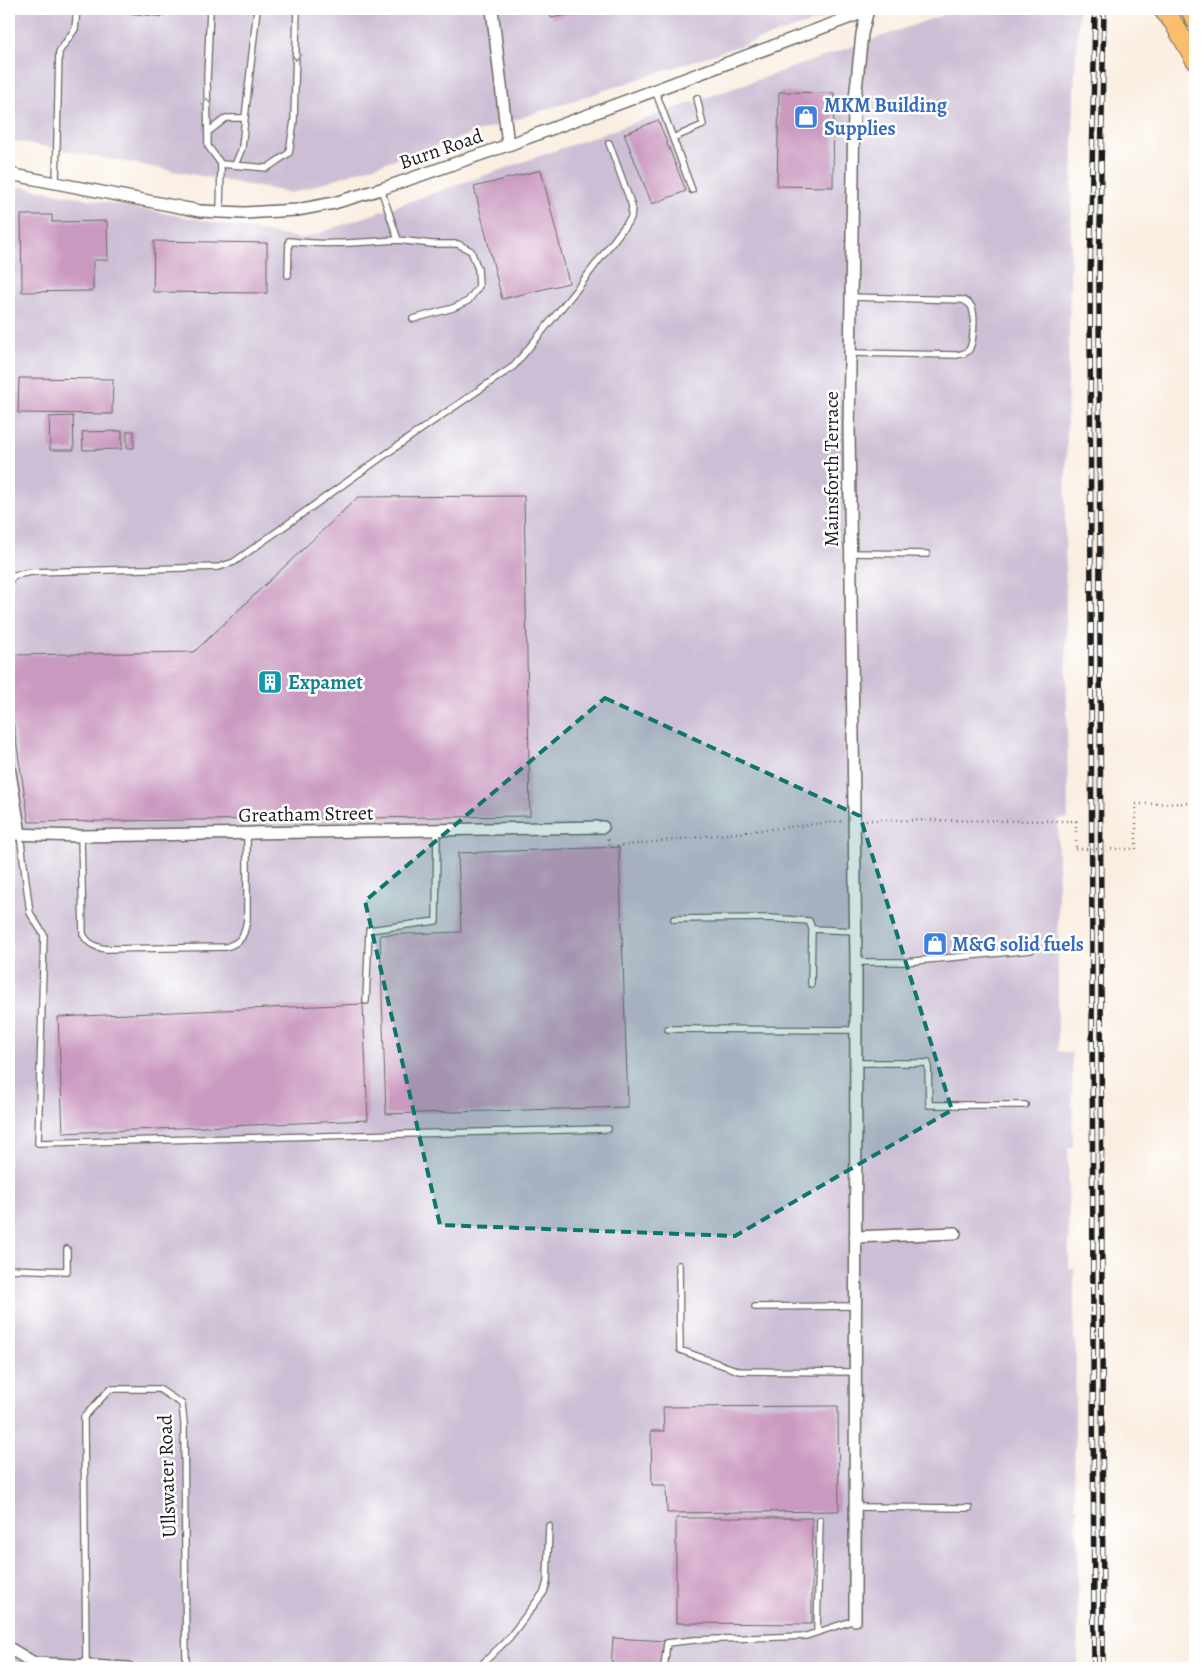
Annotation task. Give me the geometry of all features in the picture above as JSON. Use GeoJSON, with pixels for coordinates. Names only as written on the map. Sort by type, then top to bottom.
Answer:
{"type":"FeatureCollection","features":[{"type":"Feature","properties":{"kind":"main road"},"geometry":{"type":"LineString","coordinates":[[1162,9],[1173,22],[1195,60]]}},
{"type":"Feature","properties":{"kind":"main road"},"geometry":{"type":"LineString","coordinates":[[1190,9],[1195,20]]}},
{"type":"Feature","properties":{"kind":"street"},"geometry":{"type":"LineString","coordinates":[[492,9],[508,145]]}},
{"type":"Feature","properties":{"kind":"street","name":"Burn Road"},"geometry":{"type":"LineString","coordinates":[[9,174],[200,210],[244,213],[297,210],[381,189],[508,145],[868,10]]}},
{"type":"Feature","properties":{"kind":"street","name":"Mainsforth Terrace"},"geometry":{"type":"LineString","coordinates":[[855,1620],[856,962],[849,429],[854,108],[862,34],[868,10]]}},
{"type":"Feature","properties":{"kind":"street"},"geometry":{"type":"LineString","coordinates":[[9,767],[14,834]]}},
{"type":"Feature","properties":{"kind":"street","name":"Greatham Street"},"geometry":{"type":"LineString","coordinates":[[14,834],[81,836],[603,827]]}},
{"type":"Feature","properties":{"kind":"street"},"geometry":{"type":"LineString","coordinates":[[855,1237],[955,1233]]}},
{"type":"Feature","properties":{"kind":"street"},"geometry":{"type":"LineString","coordinates":[[9,1648],[42,1666],[86,1665],[128,1668]]}},
{"type":"Feature","properties":{"kind":"lane"},"geometry":{"type":"LineString","coordinates":[[56,183],[59,52],[75,29],[77,9]]}},
{"type":"Feature","properties":{"kind":"lane"},"geometry":{"type":"LineString","coordinates":[[122,9],[161,12]]}},
{"type":"Feature","properties":{"kind":"lane"},"geometry":{"type":"LineString","coordinates":[[210,9],[207,79],[208,146],[221,164],[220,212]]}},
{"type":"Feature","properties":{"kind":"lane"},"geometry":{"type":"LineString","coordinates":[[235,165],[242,148],[257,9]]}},
{"type":"Feature","properties":{"kind":"lane"},"geometry":{"type":"LineString","coordinates":[[221,164],[267,168],[289,153],[294,122],[297,9]]}},
{"type":"Feature","properties":{"kind":"lane"},"geometry":{"type":"LineString","coordinates":[[655,90],[692,190]]}},
{"type":"Feature","properties":{"kind":"lane"},"geometry":{"type":"LineString","coordinates":[[673,138],[703,125],[697,98]]}},
{"type":"Feature","properties":{"kind":"lane"},"geometry":{"type":"LineString","coordinates":[[208,132],[226,118],[245,118]]}},
{"type":"Feature","properties":{"kind":"lane"},"geometry":{"type":"LineString","coordinates":[[9,581],[16,575],[32,572],[219,567],[234,562],[514,366],[578,289],[630,218],[632,206],[609,143]]}},
{"type":"Feature","properties":{"kind":"lane"},"geometry":{"type":"LineString","coordinates":[[381,189],[398,240]]}},
{"type":"Feature","properties":{"kind":"lane"},"geometry":{"type":"LineString","coordinates":[[288,275],[289,241],[304,243],[350,243],[398,240],[432,244],[458,244],[471,251],[478,268],[479,286],[468,301],[453,308],[413,319]]}},
{"type":"Feature","properties":{"kind":"lane"},"geometry":{"type":"LineString","coordinates":[[850,353],[957,355],[964,354],[973,343],[973,309],[970,304],[963,300],[851,297]]}},
{"type":"Feature","properties":{"kind":"lane"},"geometry":{"type":"LineString","coordinates":[[851,553],[927,554]]}},
{"type":"Feature","properties":{"kind":"lane"},"geometry":{"type":"LineString","coordinates":[[366,1001],[369,930],[436,922],[437,830]]}},
{"type":"Feature","properties":{"kind":"lane"},"geometry":{"type":"LineString","coordinates":[[81,836],[83,934],[86,941],[95,947],[115,949],[226,947],[235,944],[241,939],[247,920],[246,833]]}},
{"type":"Feature","properties":{"kind":"lane"},"geometry":{"type":"LineString","coordinates":[[14,834],[30,913],[44,935],[38,1143],[608,1129]]}},
{"type":"Feature","properties":{"kind":"lane"},"geometry":{"type":"LineString","coordinates":[[674,919],[769,918],[809,921],[812,929],[810,984]]}},
{"type":"Feature","properties":{"kind":"lane"},"geometry":{"type":"LineString","coordinates":[[812,929],[855,931]]}},
{"type":"Feature","properties":{"kind":"lane"},"geometry":{"type":"LineString","coordinates":[[856,962],[904,962],[1031,950]]}},
{"type":"Feature","properties":{"kind":"lane"},"geometry":{"type":"LineString","coordinates":[[668,1030],[856,1030]]}},
{"type":"Feature","properties":{"kind":"lane"},"geometry":{"type":"LineString","coordinates":[[855,1063],[928,1063],[929,1105],[1025,1105]]}},
{"type":"Feature","properties":{"kind":"lane"},"geometry":{"type":"LineString","coordinates":[[9,1269],[67,1271],[67,1249]]}},
{"type":"Feature","properties":{"kind":"lane"},"geometry":{"type":"LineString","coordinates":[[679,1265],[680,1350],[739,1371],[855,1372]]}},
{"type":"Feature","properties":{"kind":"lane"},"geometry":{"type":"LineString","coordinates":[[755,1307],[855,1306]]}},
{"type":"Feature","properties":{"kind":"lane","name":"Ullswater Road"},"geometry":{"type":"LineString","coordinates":[[86,1665],[84,1417],[110,1389],[159,1389],[182,1404],[184,1423],[186,1668]]}},
{"type":"Feature","properties":{"kind":"lane"},"geometry":{"type":"LineString","coordinates":[[855,1507],[969,1508]]}},
{"type":"Feature","properties":{"kind":"lane"},"geometry":{"type":"LineString","coordinates":[[817,1632],[820,1520]]}},
{"type":"Feature","properties":{"kind":"lane"},"geometry":{"type":"LineString","coordinates":[[478,1668],[509,1638],[544,1592],[549,1526]]}},
{"type":"Feature","properties":{"kind":"lane"},"geometry":{"type":"LineString","coordinates":[[664,1668],[667,1642],[806,1636],[855,1620]]}},
{"type":"Feature","properties":{"kind":"path"},"geometry":{"type":"LineString","coordinates":[[603,827],[610,847],[853,820],[1076,821],[1076,849],[1136,849],[1136,804],[1195,803]]}},
{"type":"Feature","properties":{"kind":"highlighted area"},"geometry":{"type":"Polygon","coordinates":[[[605,698],[860,816],[952,1110],[735,1236],[440,1225],[365,901],[605,698]]]}},
{"type":"Feature","properties":{"kind":"shaded area"},"geometry":{"type":"Polygon","coordinates":[[[9,9],[852,9],[292,193],[9,140],[9,9]]]}},
{"type":"Feature","properties":{"kind":"shaded area"},"geometry":{"type":"Polygon","coordinates":[[[960,9],[1079,9],[1074,89],[1065,524],[1068,819],[1058,819],[1058,1051],[1072,1053],[1073,1147],[1068,1148],[1069,1268],[1074,1268],[1074,1340],[1076,1341],[1074,1506],[1077,1507],[1078,1668],[9,1668],[9,303],[18,186],[302,239],[960,9]]]}},
{"type":"Feature","properties":{"kind":"building"},"geometry":{"type":"Polygon","coordinates":[[[549,9],[592,9],[592,10],[551,18],[549,9]]]}},
{"type":"Feature","properties":{"kind":"building","name":"MKM Building Supplies"},"geometry":{"type":"Polygon","coordinates":[[[779,92],[834,93],[833,187],[777,186],[779,92]]]}},
{"type":"Feature","properties":{"kind":"building"},"geometry":{"type":"Polygon","coordinates":[[[658,120],[686,191],[652,204],[624,134],[658,120]]]}},
{"type":"Feature","properties":{"kind":"building"},"geometry":{"type":"Polygon","coordinates":[[[541,170],[569,283],[502,299],[474,187],[541,170]]]}},
{"type":"Feature","properties":{"kind":"building"},"geometry":{"type":"Polygon","coordinates":[[[21,215],[52,215],[52,222],[107,221],[108,260],[93,260],[93,291],[22,292],[21,215]]]}},
{"type":"Feature","properties":{"kind":"building"},"geometry":{"type":"Polygon","coordinates":[[[154,241],[267,243],[267,293],[153,292],[154,241]]]}},
{"type":"Feature","properties":{"kind":"building"},"geometry":{"type":"Polygon","coordinates":[[[19,378],[113,379],[112,414],[18,413],[19,378]]]}},
{"type":"Feature","properties":{"kind":"building"},"geometry":{"type":"Polygon","coordinates":[[[73,416],[74,450],[50,450],[49,417],[73,416]]]}},
{"type":"Feature","properties":{"kind":"building"},"geometry":{"type":"Polygon","coordinates":[[[122,431],[122,449],[83,450],[82,432],[122,431]]]}},
{"type":"Feature","properties":{"kind":"building"},"geometry":{"type":"Polygon","coordinates":[[[127,431],[134,431],[134,448],[127,448],[127,431]]]}},
{"type":"Feature","properties":{"kind":"building","name":"Expamet"},"geometry":{"type":"Polygon","coordinates":[[[524,496],[530,816],[29,822],[11,709],[13,655],[194,652],[358,497],[524,496]]]}},
{"type":"Feature","properties":{"kind":"building"},"geometry":{"type":"Polygon","coordinates":[[[619,847],[628,1107],[386,1114],[380,935],[461,932],[458,853],[619,847]]]}},
{"type":"Feature","properties":{"kind":"building"},"geometry":{"type":"Polygon","coordinates":[[[363,1004],[368,1120],[63,1133],[58,1017],[363,1004]]]}},
{"type":"Feature","properties":{"kind":"building"},"geometry":{"type":"Polygon","coordinates":[[[838,1406],[839,1511],[667,1513],[666,1485],[652,1485],[651,1431],[664,1431],[663,1407],[838,1406]]]}},
{"type":"Feature","properties":{"kind":"building"},"geometry":{"type":"Polygon","coordinates":[[[676,1518],[812,1518],[812,1624],[676,1623],[676,1518]]]}},
{"type":"Feature","properties":{"kind":"building"},"geometry":{"type":"Polygon","coordinates":[[[613,1638],[667,1641],[665,1668],[611,1668],[613,1638]]]}},
{"type":"Feature","properties":{"kind":"railway"},"geometry":{"type":"LineString","coordinates":[[1094,1668],[1090,281],[1095,9]]}},
{"type":"Feature","properties":{"kind":"railway"},"geometry":{"type":"LineString","coordinates":[[1103,1668],[1099,281],[1104,9]]}},
{"type":"Feature","properties":{"kind":"place","name":"MKM Building Supplies"},"geometry":{"type":"Point","coordinates":[806,117]}},
{"type":"Feature","properties":{"kind":"place","name":"Expamet"},"geometry":{"type":"Point","coordinates":[270,682]}},
{"type":"Feature","properties":{"kind":"place","name":"M&G solid fuels"},"geometry":{"type":"Point","coordinates":[935,944]}}]}
